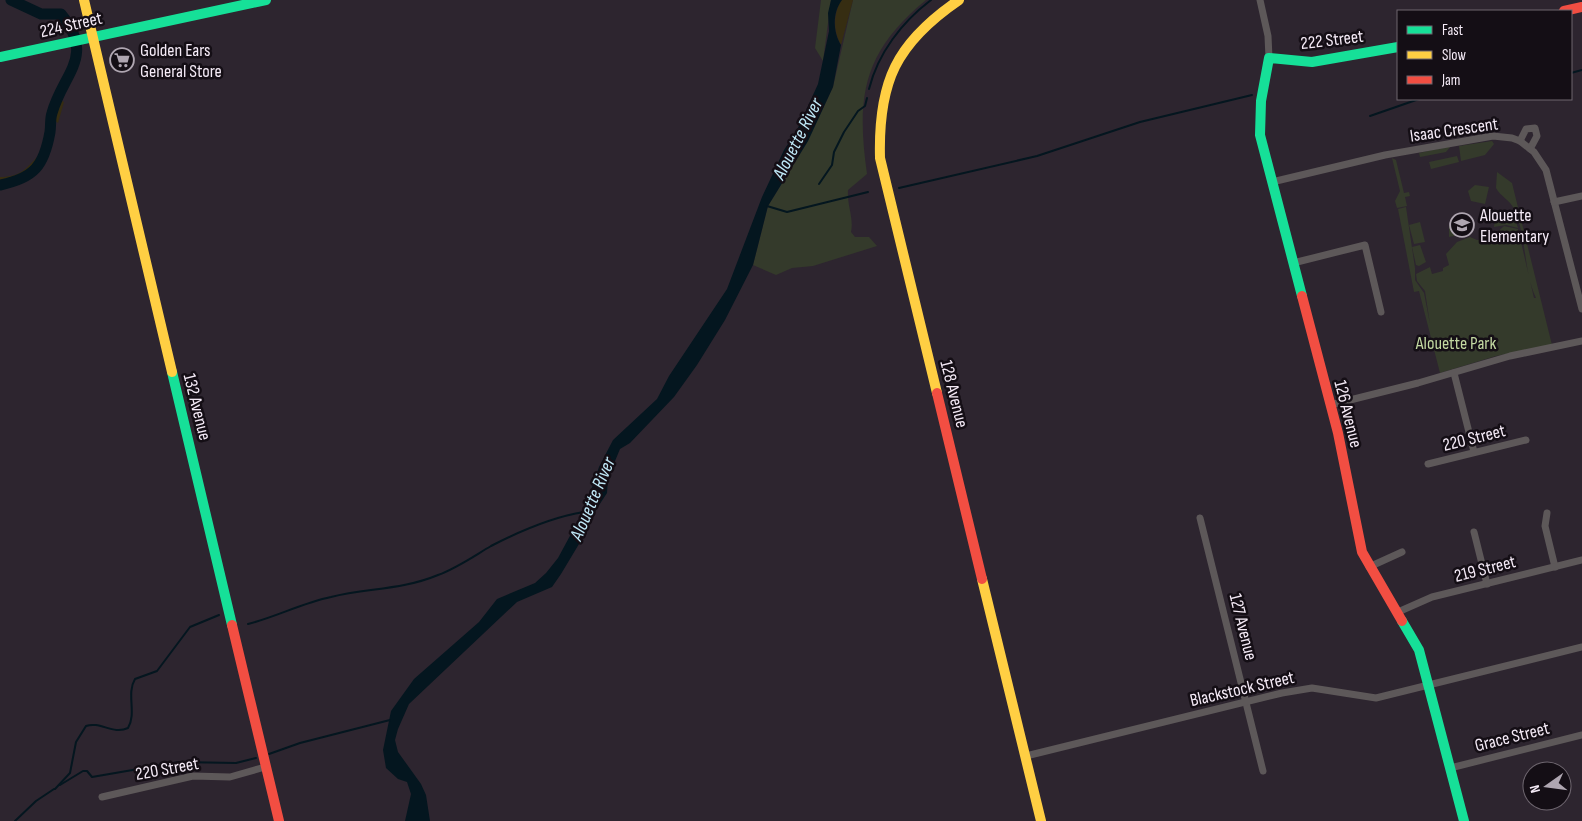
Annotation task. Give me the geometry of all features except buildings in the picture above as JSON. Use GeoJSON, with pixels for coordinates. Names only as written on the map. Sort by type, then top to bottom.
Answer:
{"type":"FeatureCollection","features":[{"type":"Feature","properties":{"kind":"main road","name":"132 Avenue"},"geometry":{"type":"LineString","coordinates":[[84,0],[88,37],[279,821]]}},
{"type":"Feature","properties":{"kind":"main road","name":"224 Street"},"geometry":{"type":"LineString","coordinates":[[0,57],[266,0]]}},
{"type":"Feature","properties":{"kind":"main road","name":"128 Avenue"},"geometry":{"type":"LineString","coordinates":[[958,0],[926,23],[910,40],[895,63],[884,88],[878,120],[878,139],[880,158],[1041,821]]}},
{"type":"Feature","properties":{"kind":"main road"},"geometry":{"type":"LineString","coordinates":[[1568,10],[1582,7]]}},
{"type":"Feature","properties":{"kind":"main road","name":"222 Street"},"geometry":{"type":"LineString","coordinates":[[1269,58],[1312,62],[1397,47]]}},
{"type":"Feature","properties":{"kind":"main road","name":"126 Avenue"},"geometry":{"type":"LineString","coordinates":[[1269,58],[1261,101],[1260,135],[1340,441],[1359,543],[1369,568],[1415,642],[1464,821]]}},
{"type":"Feature","properties":{"kind":"street","name":"126 Avenue"},"geometry":{"type":"LineString","coordinates":[[1260,0],[1266,26],[1269,58]]}},
{"type":"Feature","properties":{"kind":"street"},"geometry":{"type":"LineString","coordinates":[[1520,141],[1526,129],[1535,128],[1537,136],[1530,149]]}},
{"type":"Feature","properties":{"kind":"street","name":"Isaac Crescent"},"geometry":{"type":"LineString","coordinates":[[1272,182],[1370,158],[1453,142],[1498,136],[1520,141],[1539,158],[1546,170],[1582,309]]}},
{"type":"Feature","properties":{"kind":"street"},"geometry":{"type":"LineString","coordinates":[[1554,202],[1582,196]]}},
{"type":"Feature","properties":{"kind":"street"},"geometry":{"type":"LineString","coordinates":[[1293,263],[1365,245],[1381,312]]}},
{"type":"Feature","properties":{"kind":"street"},"geometry":{"type":"LineString","coordinates":[[1330,405],[1454,373],[1510,356],[1582,341]]}},
{"type":"Feature","properties":{"kind":"street"},"geometry":{"type":"LineString","coordinates":[[1454,373],[1474,452]]}},
{"type":"Feature","properties":{"kind":"street","name":"220 Street"},"geometry":{"type":"LineString","coordinates":[[1428,464],[1526,440]]}},
{"type":"Feature","properties":{"kind":"street"},"geometry":{"type":"LineString","coordinates":[[1547,514],[1545,526],[1555,567]]}},
{"type":"Feature","properties":{"kind":"street","name":"127 Avenue"},"geometry":{"type":"LineString","coordinates":[[1200,518],[1262,772]]}},
{"type":"Feature","properties":{"kind":"street"},"geometry":{"type":"LineString","coordinates":[[1474,532],[1486,584]]}},
{"type":"Feature","properties":{"kind":"street"},"geometry":{"type":"LineString","coordinates":[[1369,568],[1402,552]]}},
{"type":"Feature","properties":{"kind":"street","name":"219 Street"},"geometry":{"type":"LineString","coordinates":[[1398,612],[1423,600],[1582,560]]}},
{"type":"Feature","properties":{"kind":"street","name":"Blackstock Street"},"geometry":{"type":"LineString","coordinates":[[1026,756],[1282,693],[1312,688],[1376,698],[1582,647]]}},
{"type":"Feature","properties":{"kind":"street","name":"Grace Street"},"geometry":{"type":"LineString","coordinates":[[1450,768],[1582,735]]}},
{"type":"Feature","properties":{"kind":"street","name":"220 Street"},"geometry":{"type":"LineString","coordinates":[[102,797],[193,776],[230,777],[266,767]]}},
{"type":"Feature","properties":{"kind":"green space"},"geometry":{"type":"Polygon","coordinates":[[[821,0],[831,0],[823,61],[815,48],[821,0]]]}},
{"type":"Feature","properties":{"kind":"green space"},"geometry":{"type":"Polygon","coordinates":[[[853,0],[926,0],[905,19],[889,38],[877,57],[869,77],[864,98],[863,121],[867,174],[848,190],[848,201],[852,222],[851,232],[855,237],[869,237],[877,246],[813,266],[792,268],[776,275],[753,265],[768,206],[808,141],[833,87],[853,0]]]}},
{"type":"Feature","properties":{"kind":"green space"},"geometry":{"type":"Polygon","coordinates":[[[1492,141],[1494,144],[1485,155],[1461,161],[1459,146],[1492,141]]]}},
{"type":"Feature","properties":{"kind":"green space"},"geometry":{"type":"Polygon","coordinates":[[[1451,146],[1446,152],[1420,157],[1419,153],[1451,146]]]}},
{"type":"Feature","properties":{"kind":"green space"},"geometry":{"type":"Polygon","coordinates":[[[1457,156],[1459,162],[1431,169],[1429,162],[1457,156]]]}},
{"type":"Feature","properties":{"kind":"green space"},"geometry":{"type":"Polygon","coordinates":[[[1392,158],[1396,160],[1404,193],[1409,192],[1410,196],[1405,197],[1407,206],[1397,208],[1395,201],[1400,191],[1392,158]]]}},
{"type":"Feature","properties":{"kind":"green space","name":"Alouette Park"},"geometry":{"type":"Polygon","coordinates":[[[1497,172],[1512,183],[1552,345],[1496,356],[1440,373],[1419,291],[1414,292],[1398,209],[1406,207],[1415,280],[1424,293],[1430,324],[1425,291],[1417,281],[1416,274],[1430,267],[1432,274],[1443,271],[1443,268],[1449,265],[1446,254],[1457,242],[1470,237],[1477,240],[1491,238],[1504,226],[1518,229],[1529,276],[1518,219],[1512,206],[1496,188],[1497,172]],[[1529,276],[1534,298],[1536,298],[1532,287],[1529,276]]]}},
{"type":"Feature","properties":{"kind":"green space"},"geometry":{"type":"Polygon","coordinates":[[[1475,185],[1489,187],[1485,204],[1471,201],[1468,191],[1475,185]]]}},
{"type":"Feature","properties":{"kind":"green space"},"geometry":{"type":"Polygon","coordinates":[[[1496,210],[1513,212],[1518,228],[1506,225],[1494,227],[1496,210]]]}},
{"type":"Feature","properties":{"kind":"green space"},"geometry":{"type":"Polygon","coordinates":[[[1420,222],[1425,242],[1414,244],[1409,225],[1420,222]]]}},
{"type":"Feature","properties":{"kind":"green space"},"geometry":{"type":"Polygon","coordinates":[[[1454,223],[1472,227],[1468,233],[1449,237],[1449,225],[1454,223]]]}},
{"type":"Feature","properties":{"kind":"green space"},"geometry":{"type":"Polygon","coordinates":[[[1420,245],[1426,262],[1419,266],[1416,265],[1412,247],[1420,245]]]}},
{"type":"Feature","properties":{"kind":"sand"},"geometry":{"type":"Polygon","coordinates":[[[841,0],[853,0],[841,45],[836,34],[835,17],[841,0]]]}},
{"type":"Feature","properties":{"kind":"sand"},"geometry":{"type":"Polygon","coordinates":[[[62,101],[64,102],[58,123],[53,119],[53,116],[62,101]]]}},
{"type":"Feature","properties":{"kind":"sand"},"geometry":{"type":"Polygon","coordinates":[[[40,154],[36,166],[31,170],[0,183],[0,177],[8,177],[19,173],[40,154]]]}},
{"type":"Feature","properties":{"kind":"water","name":"Alouette River"},"geometry":{"type":"Polygon","coordinates":[[[831,0],[842,0],[835,17],[836,34],[841,45],[833,87],[808,141],[768,206],[753,265],[725,320],[697,365],[674,397],[630,443],[620,449],[608,478],[607,493],[592,516],[582,539],[552,587],[517,602],[409,704],[395,740],[398,752],[421,784],[426,795],[430,821],[405,821],[411,794],[407,782],[398,779],[386,768],[383,750],[391,711],[414,679],[479,622],[497,599],[535,583],[558,558],[585,508],[599,467],[613,440],[657,399],[669,376],[727,289],[762,197],[784,150],[797,130],[818,84],[829,31],[828,13],[831,0]]]}},
{"type":"Feature","properties":{"kind":"waterway"},"geometry":{"type":"LineString","coordinates":[[0,185],[21,179],[36,169],[41,162],[48,144],[52,113],[74,65],[76,54],[76,42],[71,29],[61,14],[41,14],[11,0]]}},
{"type":"Feature","properties":{"kind":"waterway"},"geometry":{"type":"LineString","coordinates":[[869,89],[878,63],[892,39],[910,18],[931,0]]}},
{"type":"Feature","properties":{"kind":"waterway"},"geometry":{"type":"LineString","coordinates":[[1572,73],[1582,70]]}},
{"type":"Feature","properties":{"kind":"waterway"},"geometry":{"type":"LineString","coordinates":[[899,188],[1037,156],[1140,122],[1252,95]]}},
{"type":"Feature","properties":{"kind":"waterway"},"geometry":{"type":"LineString","coordinates":[[819,184],[832,165],[834,152],[844,132],[858,111],[865,106],[867,98]]}},
{"type":"Feature","properties":{"kind":"waterway"},"geometry":{"type":"LineString","coordinates":[[1370,116],[1416,100]]}},
{"type":"Feature","properties":{"kind":"waterway"},"geometry":{"type":"LineString","coordinates":[[767,206],[787,212],[868,192]]}},
{"type":"Feature","properties":{"kind":"waterway","name":"Alouette River"},"geometry":{"type":"LineString","coordinates":[[248,624],[320,600],[425,580],[452,569],[491,546],[525,530],[560,517],[584,512]]}},
{"type":"Feature","properties":{"kind":"waterway"},"geometry":{"type":"LineString","coordinates":[[55,789],[70,773],[76,742],[86,726],[96,725],[117,730],[128,728],[132,716],[131,691],[135,679],[157,671],[190,627],[219,615]]}},
{"type":"Feature","properties":{"kind":"waterway"},"geometry":{"type":"LineString","coordinates":[[269,754],[300,743],[390,720]]}},
{"type":"Feature","properties":{"kind":"waterway"},"geometry":{"type":"LineString","coordinates":[[60,785],[83,771],[87,771],[92,777],[179,762],[236,763],[256,758]]}},
{"type":"Feature","properties":{"kind":"waterway"},"geometry":{"type":"LineString","coordinates":[[15,821],[36,801],[54,789]]}},
{"type":"Feature","properties":{"kind":"traffic: fast"},"geometry":{"type":"LineString","coordinates":[[0,57],[266,0]]}},
{"type":"Feature","properties":{"kind":"traffic: fast"},"geometry":{"type":"LineString","coordinates":[[1302,296],[1260,135],[1261,101],[1269,58],[1312,62],[1397,47]]}},
{"type":"Feature","properties":{"kind":"traffic: fast"},"geometry":{"type":"LineString","coordinates":[[172,372],[232,625]]}},
{"type":"Feature","properties":{"kind":"traffic: fast"},"geometry":{"type":"LineString","coordinates":[[1402,621],[1419,650],[1464,821]]}},
{"type":"Feature","properties":{"kind":"traffic: slow"},"geometry":{"type":"LineString","coordinates":[[84,0],[172,372]]}},
{"type":"Feature","properties":{"kind":"traffic: slow"},"geometry":{"type":"LineString","coordinates":[[937,393],[880,158],[880,131],[883,107],[895,67],[906,49],[920,32],[937,16],[959,0]]}},
{"type":"Feature","properties":{"kind":"traffic: slow"},"geometry":{"type":"LineString","coordinates":[[982,579],[1041,821]]}},
{"type":"Feature","properties":{"kind":"traffic: jam"},"geometry":{"type":"LineString","coordinates":[[1568,10],[1582,7]]}},
{"type":"Feature","properties":{"kind":"traffic: jam"},"geometry":{"type":"LineString","coordinates":[[1302,296],[1338,433],[1362,552],[1402,621]]}},
{"type":"Feature","properties":{"kind":"traffic: jam"},"geometry":{"type":"LineString","coordinates":[[937,393],[982,579]]}},
{"type":"Feature","properties":{"kind":"traffic: jam"},"geometry":{"type":"LineString","coordinates":[[232,625],[279,821]]}},
{"type":"Feature","properties":{"kind":"place","name":"Golden Ears General Store"},"geometry":{"type":"Point","coordinates":[122,60]}},
{"type":"Feature","properties":{"kind":"place","name":"Alouette Elementary"},"geometry":{"type":"Point","coordinates":[1462,225]}}]}
